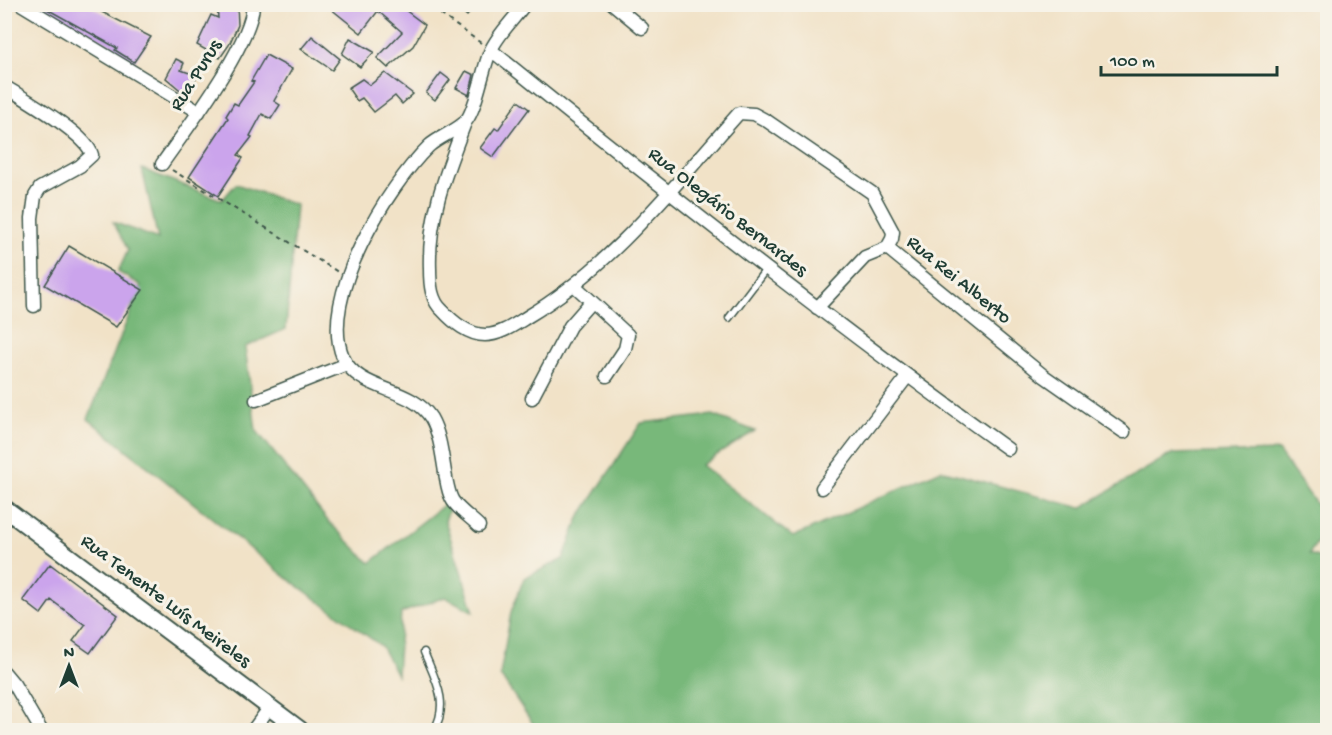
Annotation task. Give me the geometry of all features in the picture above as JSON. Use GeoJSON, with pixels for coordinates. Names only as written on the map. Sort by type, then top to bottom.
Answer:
{"type":"FeatureCollection","features":[{"type":"Feature","properties":{"kind":"main road","name":"Rua Tenente Luís Meireles"},"geometry":{"type":"LineString","coordinates":[[4,508],[300,730]]}},
{"type":"Feature","properties":{"kind":"street"},"geometry":{"type":"LineString","coordinates":[[21,4],[199,112]]}},
{"type":"Feature","properties":{"kind":"street","name":"Rua Purus"},"geometry":{"type":"LineString","coordinates":[[162,164],[199,112],[245,37],[253,4]]}},
{"type":"Feature","properties":{"kind":"street"},"geometry":{"type":"LineString","coordinates":[[525,4],[491,50],[437,195],[431,222],[430,279],[438,307],[464,328],[478,335],[500,332],[575,286],[668,193]]}},
{"type":"Feature","properties":{"kind":"street"},"geometry":{"type":"LineString","coordinates":[[613,4],[642,28]]}},
{"type":"Feature","properties":{"kind":"street","name":"Rua Olegário Bernardes"},"geometry":{"type":"LineString","coordinates":[[491,50],[668,193],[767,267],[817,308],[907,377],[1008,449]]}},
{"type":"Feature","properties":{"kind":"street"},"geometry":{"type":"LineString","coordinates":[[4,86],[82,141],[92,154],[80,166],[40,188],[35,196],[32,218],[34,306]]}},
{"type":"Feature","properties":{"kind":"street","name":"Rua Rei Alberto"},"geometry":{"type":"LineString","coordinates":[[668,193],[739,113],[760,117],[872,193],[893,232],[887,248],[1044,376],[1124,432]]}},
{"type":"Feature","properties":{"kind":"street"},"geometry":{"type":"LineString","coordinates":[[466,120],[429,146],[397,185],[366,236],[347,277],[340,318],[340,340],[347,364],[362,377],[401,394],[428,414],[441,442],[452,500],[479,526]]}},
{"type":"Feature","properties":{"kind":"street"},"geometry":{"type":"LineString","coordinates":[[817,308],[865,257],[887,248]]}},
{"type":"Feature","properties":{"kind":"street"},"geometry":{"type":"LineString","coordinates":[[575,286],[628,335],[625,350],[607,376]]}},
{"type":"Feature","properties":{"kind":"street"},"geometry":{"type":"LineString","coordinates":[[532,398],[570,326],[591,302]]}},
{"type":"Feature","properties":{"kind":"street"},"geometry":{"type":"LineString","coordinates":[[256,400],[347,364]]}},
{"type":"Feature","properties":{"kind":"street"},"geometry":{"type":"LineString","coordinates":[[822,488],[907,377]]}},
{"type":"Feature","properties":{"kind":"street"},"geometry":{"type":"LineString","coordinates":[[4,672],[41,730]]}},
{"type":"Feature","properties":{"kind":"street"},"geometry":{"type":"LineString","coordinates":[[253,730],[270,707]]}},
{"type":"Feature","properties":{"kind":"lane"},"geometry":{"type":"LineString","coordinates":[[729,318],[767,267]]}},
{"type":"Feature","properties":{"kind":"lane"},"geometry":{"type":"LineString","coordinates":[[424,652],[438,684],[443,705],[441,718],[434,730]]}},
{"type":"Feature","properties":{"kind":"path"},"geometry":{"type":"LineString","coordinates":[[426,4],[491,50]]}},
{"type":"Feature","properties":{"kind":"path"},"geometry":{"type":"LineString","coordinates":[[162,164],[347,277]]}},
{"type":"Feature","properties":{"kind":"green space"},"geometry":{"type":"Polygon","coordinates":[[[142,169],[222,200],[236,184],[296,205],[286,329],[245,347],[256,430],[328,521],[370,563],[453,498],[445,521],[474,612],[445,597],[401,613],[397,675],[381,646],[287,578],[88,419],[141,285],[118,272],[128,250],[113,222],[158,239],[142,169]]]}},
{"type":"Feature","properties":{"kind":"green space"},"geometry":{"type":"Polygon","coordinates":[[[713,415],[755,431],[701,465],[793,537],[941,470],[1081,508],[1171,454],[1278,451],[1327,519],[1327,528],[1309,554],[1327,560],[1327,730],[537,730],[500,675],[511,612],[524,578],[563,559],[579,518],[641,423],[713,415]]]}},
{"type":"Feature","properties":{"kind":"building"},"geometry":{"type":"Polygon","coordinates":[[[38,4],[86,4],[151,37],[134,62],[115,50],[117,48],[38,4]]]}},
{"type":"Feature","properties":{"kind":"building"},"geometry":{"type":"Polygon","coordinates":[[[217,4],[237,4],[238,25],[220,58],[197,45],[211,15],[218,18],[217,4]]]}},
{"type":"Feature","properties":{"kind":"building"},"geometry":{"type":"Polygon","coordinates":[[[325,4],[397,4],[425,25],[413,46],[388,68],[377,58],[402,32],[378,11],[361,33],[325,4]]]}},
{"type":"Feature","properties":{"kind":"building"},"geometry":{"type":"Polygon","coordinates":[[[453,4],[477,4],[467,16],[453,4]]]}},
{"type":"Feature","properties":{"kind":"building"},"geometry":{"type":"Polygon","coordinates":[[[312,36],[340,59],[332,70],[301,49],[312,36]]]}},
{"type":"Feature","properties":{"kind":"building"},"geometry":{"type":"Polygon","coordinates":[[[350,38],[374,52],[360,67],[342,54],[350,38]]]}},
{"type":"Feature","properties":{"kind":"building"},"geometry":{"type":"Polygon","coordinates":[[[266,55],[292,69],[274,101],[280,105],[271,119],[262,114],[250,136],[252,137],[238,155],[243,158],[218,196],[189,177],[228,118],[226,116],[234,103],[238,105],[254,82],[251,81],[266,55]]]}},
{"type":"Feature","properties":{"kind":"building"},"geometry":{"type":"Polygon","coordinates":[[[176,59],[184,63],[181,70],[198,76],[185,94],[166,78],[176,59]]]}},
{"type":"Feature","properties":{"kind":"building"},"geometry":{"type":"Polygon","coordinates":[[[466,71],[474,75],[469,95],[456,88],[466,71]]]}},
{"type":"Feature","properties":{"kind":"building"},"geometry":{"type":"Polygon","coordinates":[[[385,73],[413,94],[402,104],[395,96],[374,112],[362,98],[357,101],[348,88],[362,79],[370,85],[385,73]]]}},
{"type":"Feature","properties":{"kind":"building"},"geometry":{"type":"Polygon","coordinates":[[[441,73],[450,80],[435,100],[426,93],[441,73]]]}},
{"type":"Feature","properties":{"kind":"building"},"geometry":{"type":"Polygon","coordinates":[[[518,101],[529,109],[493,157],[480,148],[495,128],[498,130],[518,101]]]}},
{"type":"Feature","properties":{"kind":"building"},"geometry":{"type":"Polygon","coordinates":[[[69,246],[143,290],[116,327],[45,285],[69,246]]]}},
{"type":"Feature","properties":{"kind":"building"},"geometry":{"type":"Polygon","coordinates":[[[50,564],[118,615],[90,653],[73,641],[85,625],[51,600],[41,614],[23,600],[50,564]]]}}]}
